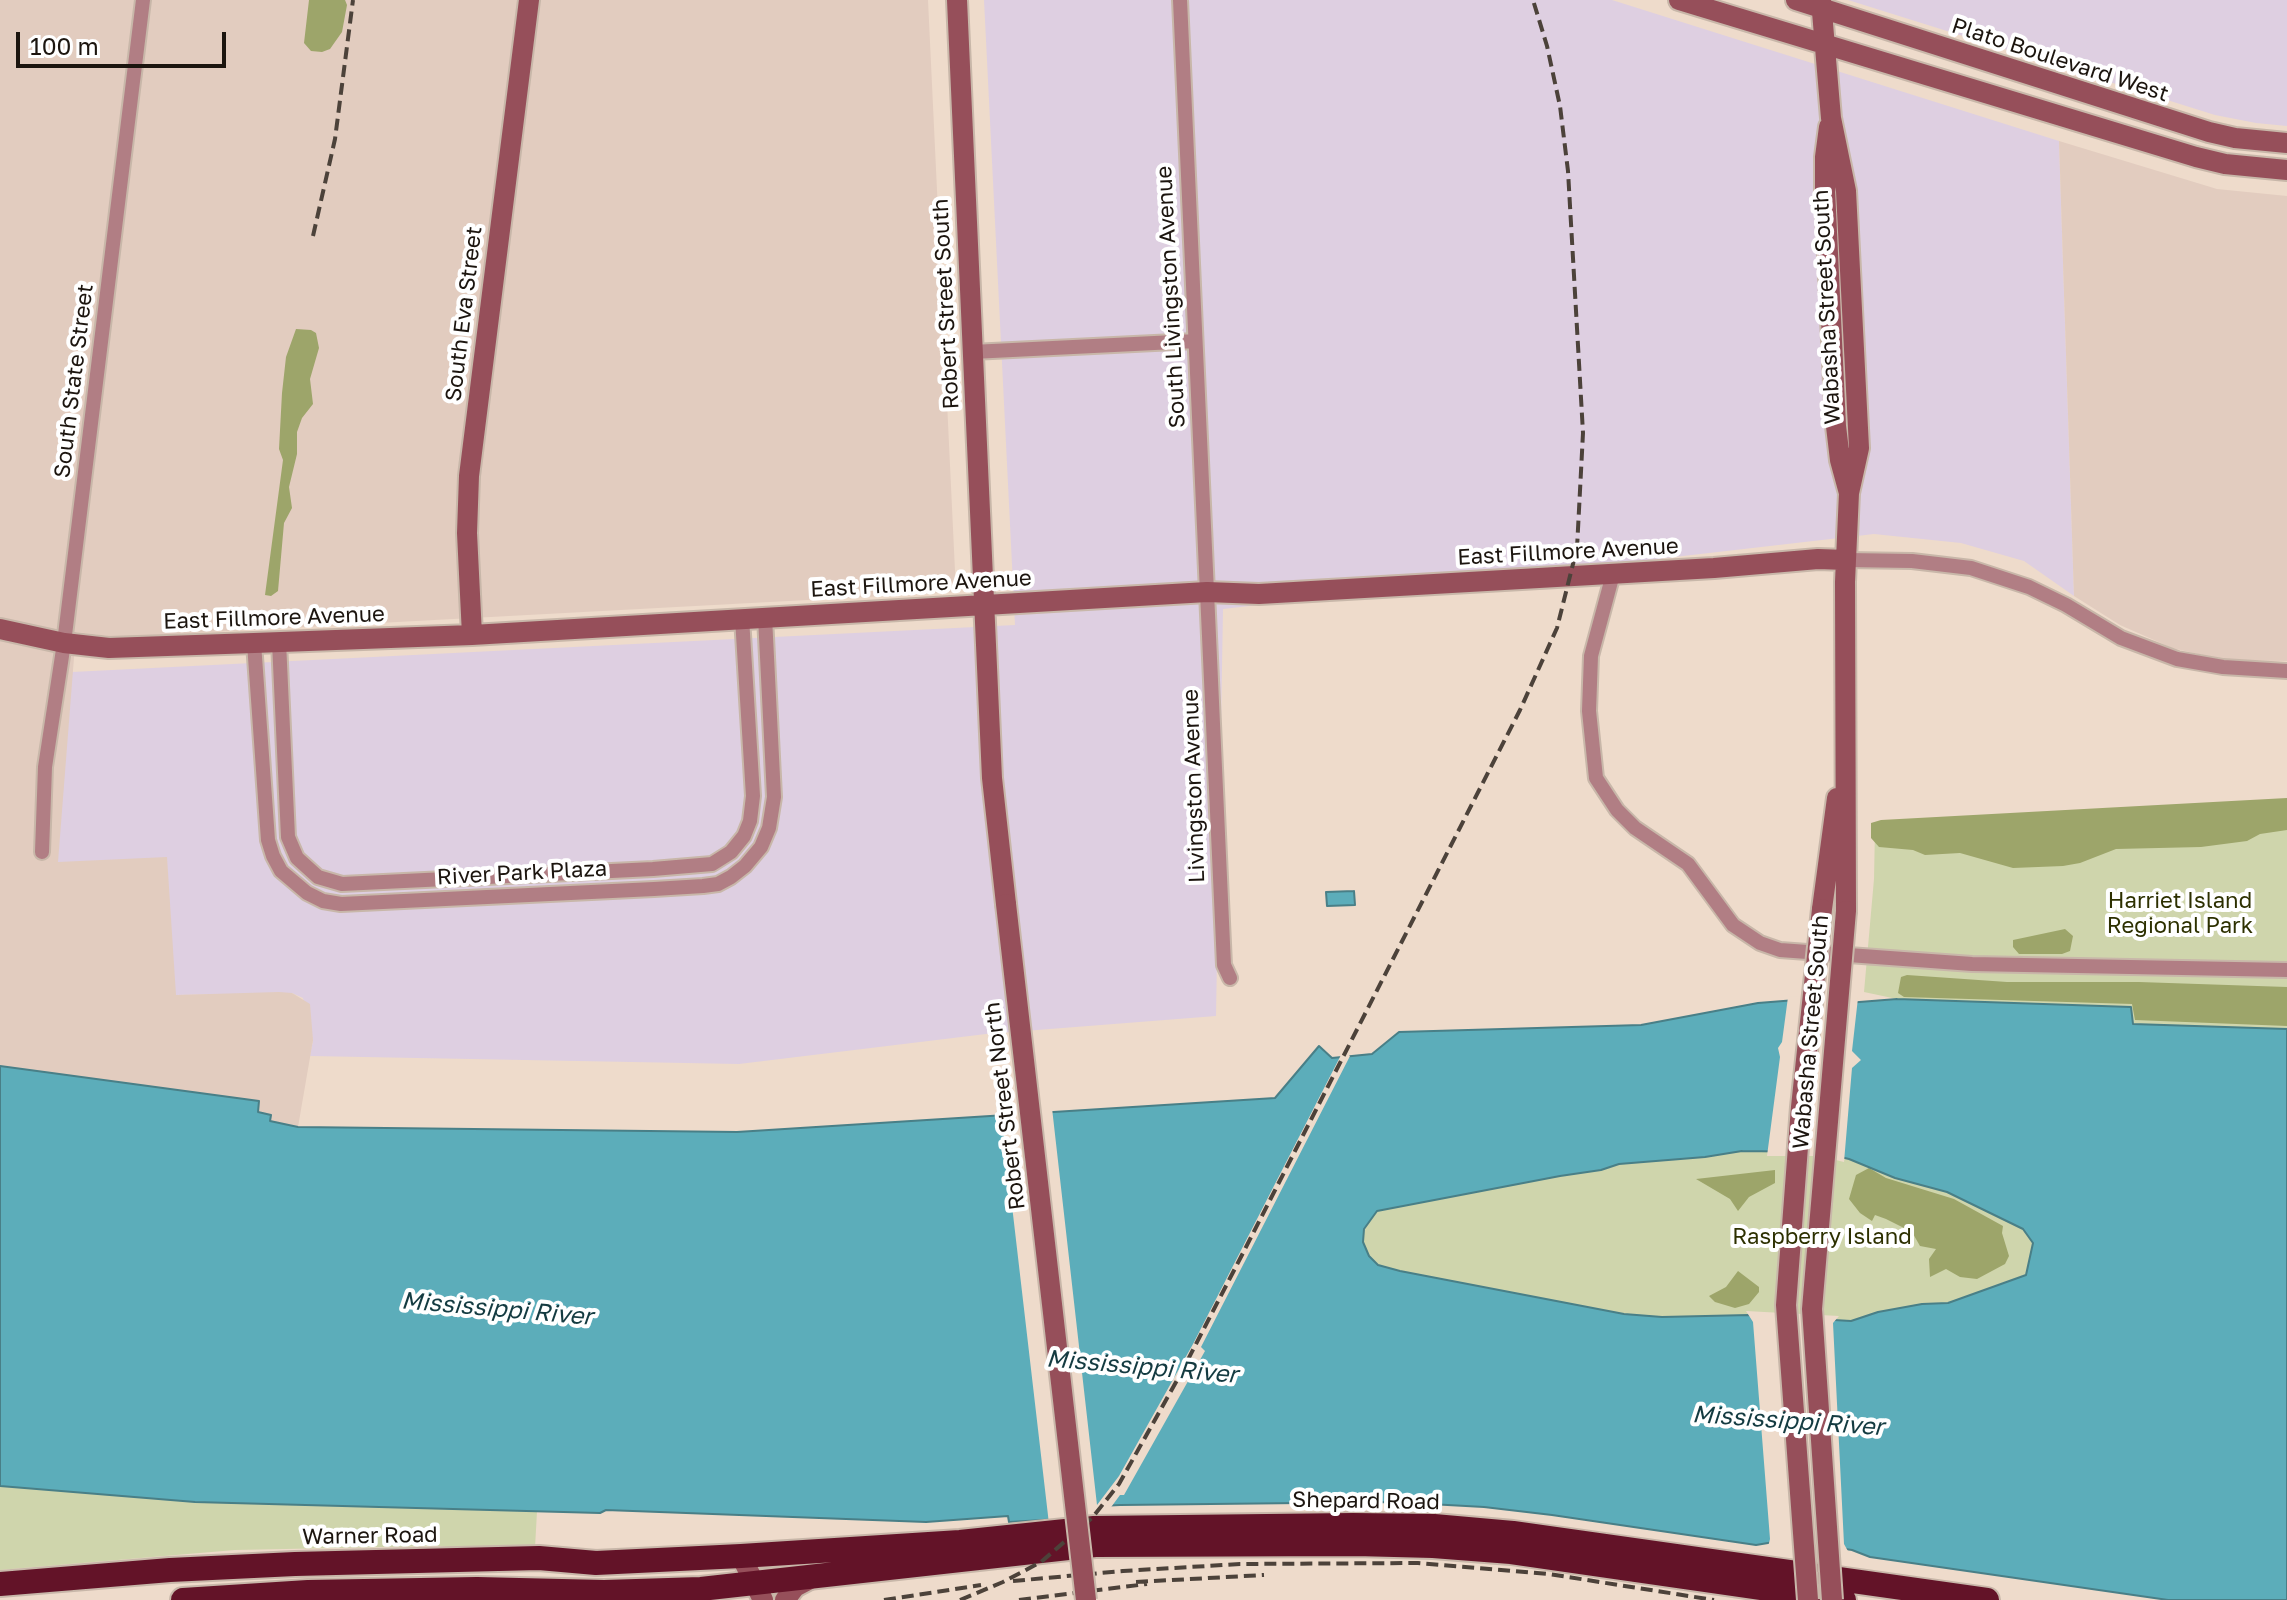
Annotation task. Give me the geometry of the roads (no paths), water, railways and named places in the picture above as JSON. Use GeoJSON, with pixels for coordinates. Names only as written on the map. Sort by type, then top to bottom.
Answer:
{"type":"FeatureCollection","features":[{"type":"Feature","properties":{"kind":"highway","name":"Shepard Road"},"geometry":{"type":"LineString","coordinates":[[741,1556],[960,1542],[1094,1528],[1434,1526],[1601,1544],[1987,1600]]}},
{"type":"Feature","properties":{"kind":"highway","name":"Shepard Road"},"geometry":{"type":"LineString","coordinates":[[758,1592],[818,1576],[1095,1545],[1433,1546],[1511,1552],[1844,1600]]}},
{"type":"Feature","properties":{"kind":"highway","name":"Warner Road"},"geometry":{"type":"LineString","coordinates":[[0,1584],[170,1570],[295,1564],[539,1558],[596,1563],[741,1556]]}},
{"type":"Feature","properties":{"kind":"highway"},"geometry":{"type":"LineString","coordinates":[[183,1600],[308,1592],[477,1589],[563,1595],[639,1591],[758,1592]]}},
{"type":"Feature","properties":{"kind":"main road","name":"South Eva Street"},"geometry":{"type":"LineString","coordinates":[[472,635],[467,533],[469,476],[529,0]]}},
{"type":"Feature","properties":{"kind":"main road","name":"Robert Street South"},"geometry":{"type":"LineString","coordinates":[[957,0],[983,605]]}},
{"type":"Feature","properties":{"kind":"main road"},"geometry":{"type":"LineString","coordinates":[[1679,0],[2196,157],[2225,164],[2287,170]]}},
{"type":"Feature","properties":{"kind":"main road","name":"Plato Boulevard West"},"geometry":{"type":"LineString","coordinates":[[1796,0],[1821,4],[2209,132],[2287,143]]}},
{"type":"Feature","properties":{"kind":"main road","name":"Wabasha Street South"},"geometry":{"type":"LineString","coordinates":[[1821,4],[1831,118],[1846,191],[1859,448],[1849,493],[1846,560],[1846,911],[1812,1309],[1832,1600]]}},
{"type":"Feature","properties":{"kind":"main road","name":"East Fillmore Avenue"},"geometry":{"type":"LineString","coordinates":[[0,629],[64,643],[109,648],[472,635],[1207,592],[1259,594],[1714,568],[1818,559],[1846,560]]}},
{"type":"Feature","properties":{"kind":"main road","name":"Robert Street North"},"geometry":{"type":"LineString","coordinates":[[983,605],[995,809],[1086,1600]]}},
{"type":"Feature","properties":{"kind":"main road","name":"Wabasha Street South"},"geometry":{"type":"LineString","coordinates":[[1808,1600],[1786,1305],[1801,1107],[1829,846],[1844,758]]}},
{"type":"Feature","properties":{"kind":"main road"},"geometry":{"type":"LineString","coordinates":[[741,1556],[758,1592]]}},
{"type":"Feature","properties":{"kind":"main road"},"geometry":{"type":"LineString","coordinates":[[563,1595],[578,1570],[596,1563]]}},
{"type":"Feature","properties":{"kind":"main road"},"geometry":{"type":"LineString","coordinates":[[785,1600],[795,1587],[818,1576]]}},
{"type":"Feature","properties":{"kind":"street","name":"South State Street"},"geometry":{"type":"LineString","coordinates":[[42,852],[45,767],[64,643],[143,0]]}},
{"type":"Feature","properties":{"kind":"street","name":"South Livingston Avenue"},"geometry":{"type":"LineString","coordinates":[[1180,0],[1207,592]]}},
{"type":"Feature","properties":{"kind":"street"},"geometry":{"type":"LineString","coordinates":[[972,352],[1195,341]]}},
{"type":"Feature","properties":{"kind":"street"},"geometry":{"type":"LineString","coordinates":[[1846,560],[1912,561],[1971,568],[2029,587],[2121,638],[2177,659],[2223,667],[2287,671]]}},
{"type":"Feature","properties":{"kind":"street"},"geometry":{"type":"LineString","coordinates":[[1613,574],[1591,656],[1589,711],[1596,778],[1607,798],[1635,828],[1688,864],[1733,925],[1760,943],[1780,950],[1972,964],[2287,970]]}},
{"type":"Feature","properties":{"kind":"street","name":"Livingston Avenue"},"geometry":{"type":"LineString","coordinates":[[1207,592],[1224,965],[1230,978]]}},
{"type":"Feature","properties":{"kind":"street","name":"River Park Plaza"},"geometry":{"type":"LineString","coordinates":[[254,643],[268,840],[281,871],[307,893],[323,901],[341,904],[654,889],[718,884],[745,866],[761,847],[773,813],[774,797],[765,617]]}},
{"type":"Feature","properties":{"kind":"street","name":"River Park Plaza"},"geometry":{"type":"LineString","coordinates":[[279,642],[288,837],[297,858],[318,877],[342,884],[653,869],[712,864],[731,852],[744,836],[750,821],[753,789],[742,618]]}},
{"type":"Feature","properties":{"kind":"water"},"geometry":{"type":"Polygon","coordinates":[[[1354,891],[1355,905],[1327,906],[1326,892],[1354,891]]]}},
{"type":"Feature","properties":{"kind":"water","name":"Mississippi River"},"geometry":{"type":"Polygon","coordinates":[[[1897,999],[2131,1007],[2133,1024],[2287,1029],[2287,1600],[2168,1600],[1870,1557],[1852,1550],[1786,1540],[1756,1545],[1552,1515],[1484,1507],[1393,1502],[1120,1505],[1060,1508],[1060,1519],[1009,1522],[1008,1516],[926,1522],[606,1510],[600,1513],[195,1502],[0,1486],[0,1066],[259,1101],[258,1112],[271,1115],[270,1121],[298,1127],[737,1132],[1275,1098],[1319,1046],[1332,1058],[1372,1054],[1399,1032],[1641,1025],[1758,1003],[1796,1000],[1847,1003],[1897,999]],[[1742,1151],[1619,1164],[1601,1170],[1377,1211],[1364,1229],[1363,1242],[1369,1256],[1378,1265],[1400,1271],[1624,1314],[1662,1317],[1749,1315],[1851,1321],[1878,1312],[1948,1303],[2026,1275],[2033,1243],[2023,1229],[1947,1192],[1819,1152],[1742,1151]]]}},
{"type":"Feature","properties":{"kind":"railway"},"geometry":{"type":"LineString","coordinates":[[313,236],[335,139],[353,0]]}},
{"type":"Feature","properties":{"kind":"railway"},"geometry":{"type":"LineString","coordinates":[[960,1600],[1041,1562],[1092,1518],[1119,1484],[1244,1251],[1520,710],[1557,628],[1577,548],[1583,433],[1568,171],[1560,106],[1533,0]]}},
{"type":"Feature","properties":{"kind":"railway"},"geometry":{"type":"LineString","coordinates":[[1013,1581],[1240,1564],[1418,1563],[1549,1574],[1714,1600]]}},
{"type":"Feature","properties":{"kind":"railway"},"geometry":{"type":"LineString","coordinates":[[1136,1582],[1264,1575]]}},
{"type":"Feature","properties":{"kind":"railway"},"geometry":{"type":"LineString","coordinates":[[1019,1600],[1147,1584]]}},
{"type":"Feature","properties":{"kind":"railway"},"geometry":{"type":"LineString","coordinates":[[884,1600],[981,1585]]}},
{"type":"Feature","properties":{"kind":"park label","name":"Harriet Island Regional Park"},"geometry":{"type":"Point","coordinates":[2180,914]}},
{"type":"Feature","properties":{"kind":"park label","name":"Raspberry Island"},"geometry":{"type":"Point","coordinates":[1822,1237]}}]}
